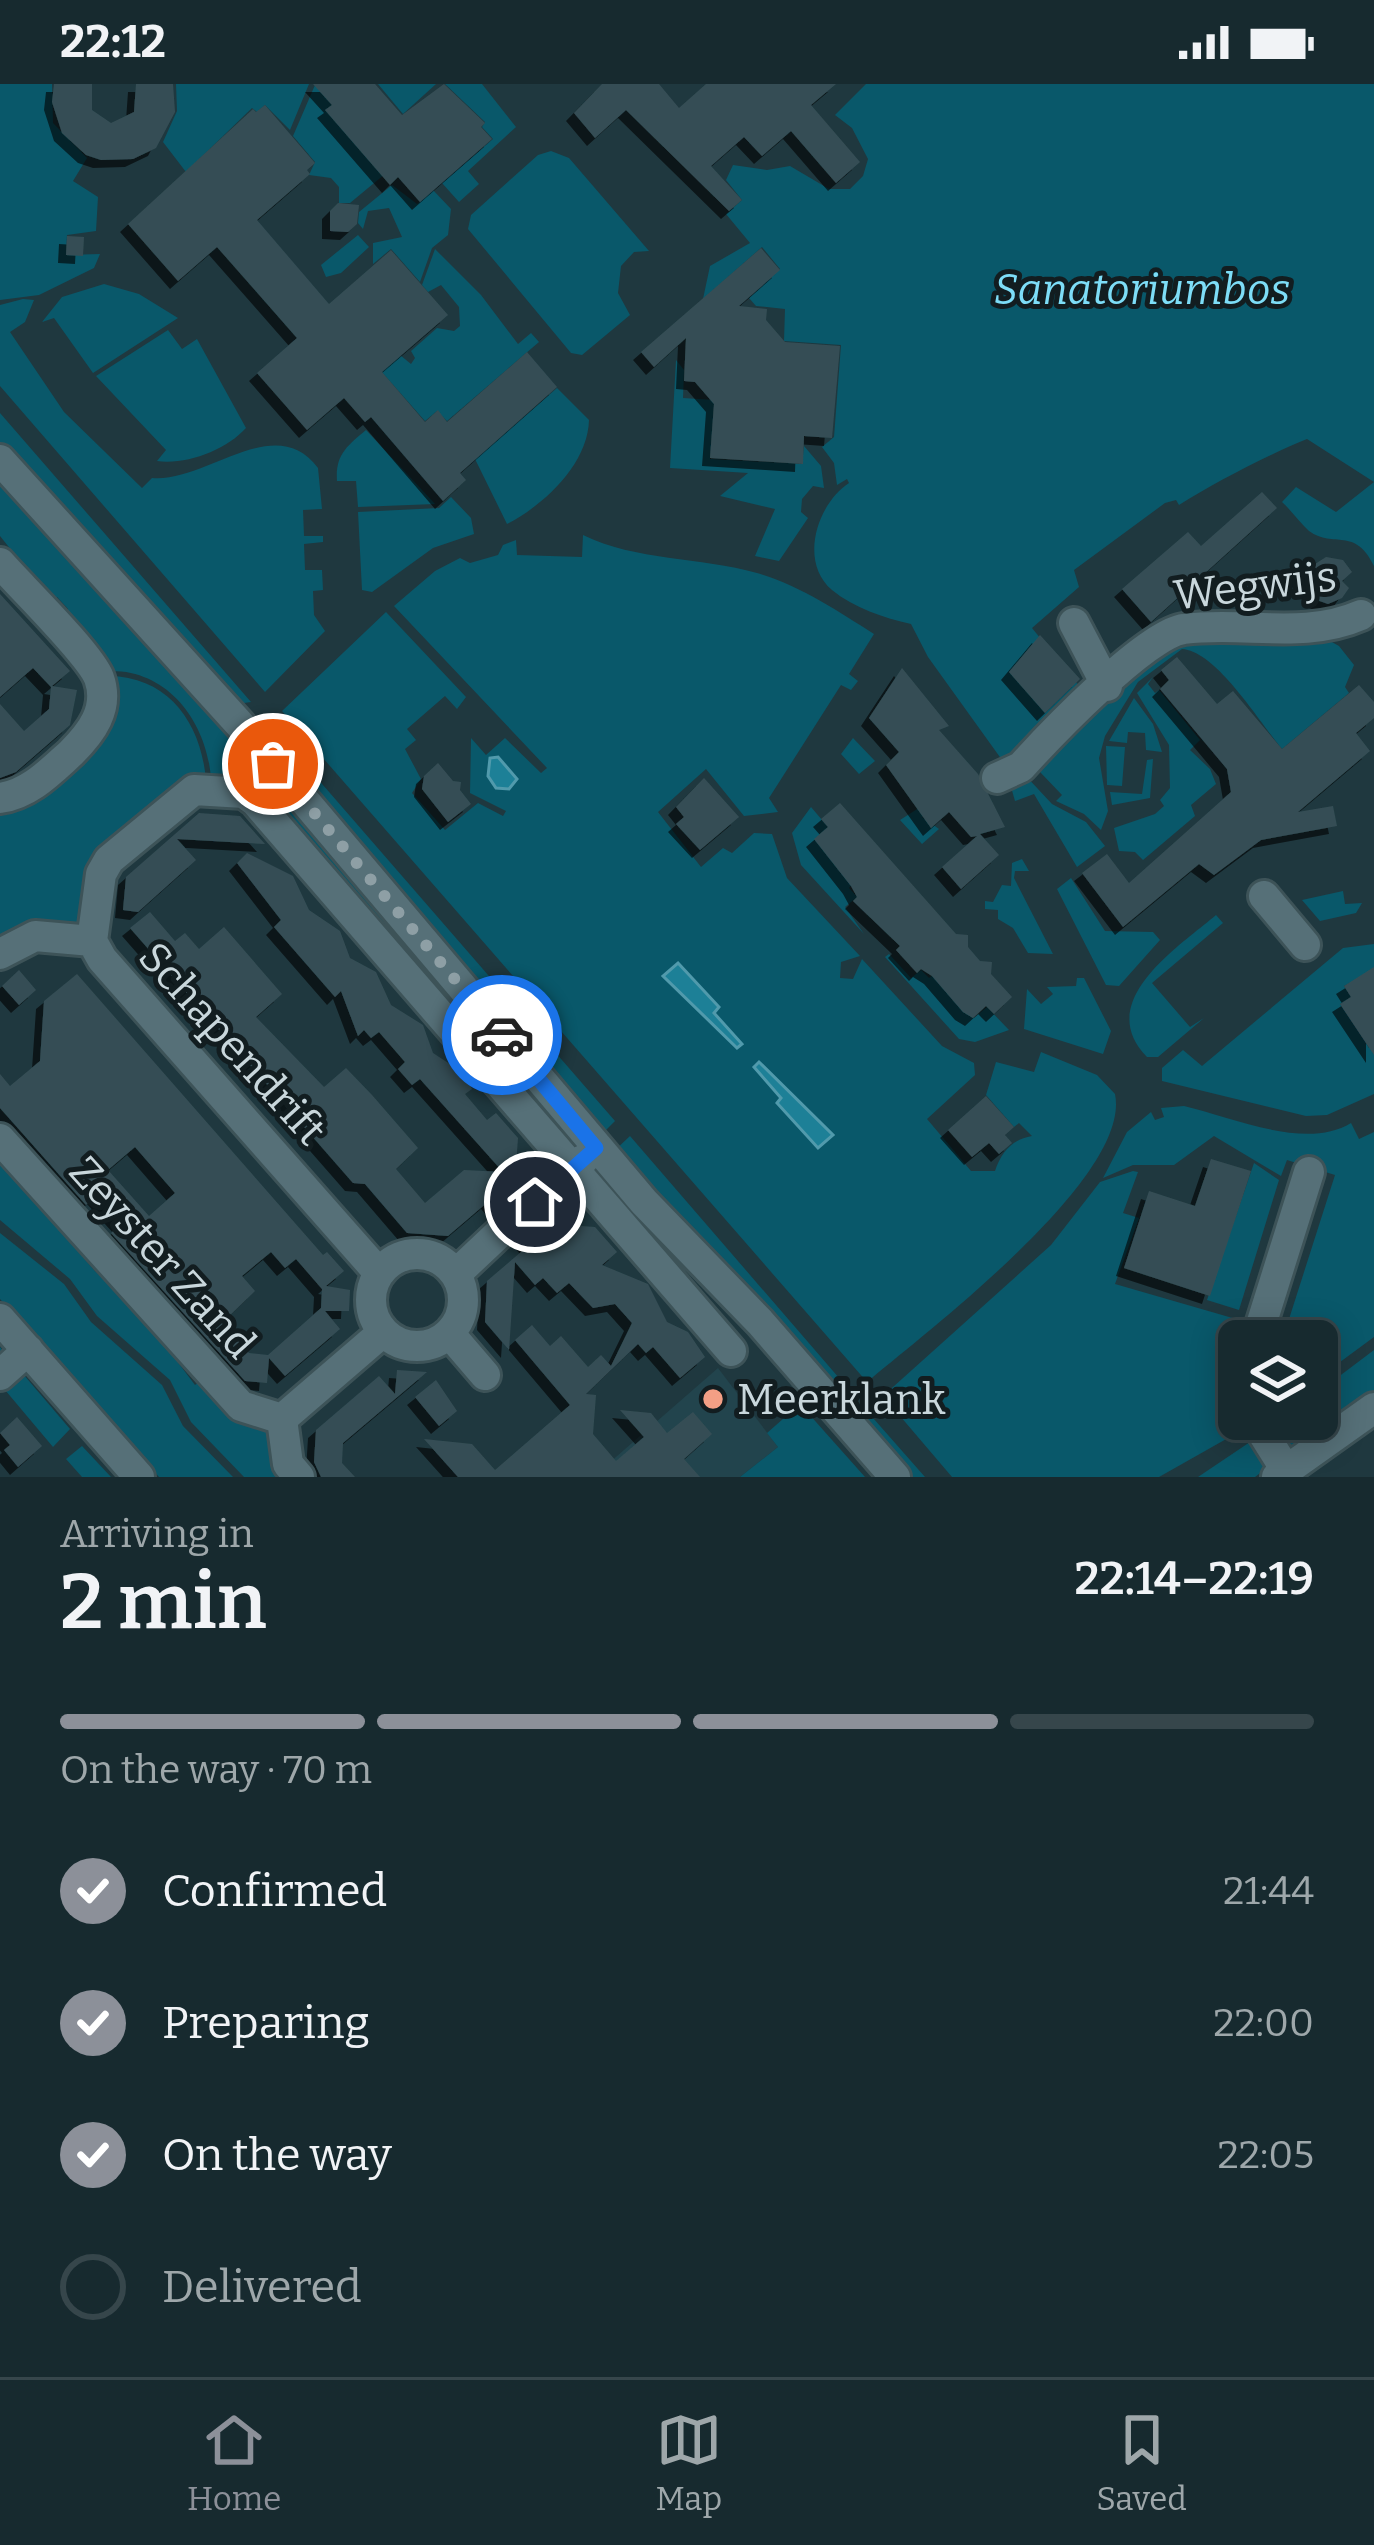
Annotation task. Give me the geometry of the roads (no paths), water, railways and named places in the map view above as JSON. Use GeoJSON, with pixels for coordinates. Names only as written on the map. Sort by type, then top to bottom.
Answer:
{"type":"FeatureCollection","features":[{"type":"Feature","properties":{"kind":"street"},"geometry":{"type":"LineString","coordinates":[[0,460],[243,728],[596,1148],[895,1477]]}},
{"type":"Feature","properties":{"kind":"street"},"geometry":{"type":"LineString","coordinates":[[0,563],[98,676],[101,703],[94,731],[48,774],[16,796],[0,797]]}},
{"type":"Feature","properties":{"kind":"street","name":"Wegwijs"},"geometry":{"type":"LineString","coordinates":[[997,778],[1021,767],[1136,654],[1167,633],[1317,628],[1361,615]]}},
{"type":"Feature","properties":{"kind":"street"},"geometry":{"type":"LineString","coordinates":[[1074,623],[1107,686]]}},
{"type":"Feature","properties":{"kind":"street"},"geometry":{"type":"LineString","coordinates":[[92,941],[100,874],[109,860],[194,790],[244,794],[731,1351]]}},
{"type":"Feature","properties":{"kind":"street"},"geometry":{"type":"LineString","coordinates":[[1264,896],[1305,945]]}},
{"type":"Feature","properties":{"kind":"street","name":"Schapendrift"},"geometry":{"type":"LineString","coordinates":[[0,954],[16,941],[35,936],[92,941],[101,959],[379,1273]]}},
{"type":"Feature","properties":{"kind":"street","name":"Zeyster Zand"},"geometry":{"type":"LineString","coordinates":[[0,1139],[241,1406],[282,1419]]}},
{"type":"Feature","properties":{"kind":"street"},"geometry":{"type":"LineString","coordinates":[[535,1202],[596,1148]]}},
{"type":"Feature","properties":{"kind":"street"},"geometry":{"type":"LineString","coordinates":[[1263,1320],[1309,1172]]}},
{"type":"Feature","properties":{"kind":"street"},"geometry":{"type":"LineString","coordinates":[[456,1274],[509,1224]]}},
{"type":"Feature","properties":{"kind":"street"},"geometry":{"type":"LineString","coordinates":[[418,1253],[433,1256],[456,1274],[463,1305],[449,1334],[437,1342],[409,1346],[383,1332],[370,1303],[379,1273],[403,1255],[418,1253]]}},
{"type":"Feature","properties":{"kind":"street"},"geometry":{"type":"LineString","coordinates":[[0,1319],[139,1477]]}},
{"type":"Feature","properties":{"kind":"street"},"geometry":{"type":"LineString","coordinates":[[299,1477],[287,1464],[282,1419],[383,1332]]}},
{"type":"Feature","properties":{"kind":"street"},"geometry":{"type":"LineString","coordinates":[[449,1334],[485,1375]]}},
{"type":"Feature","properties":{"kind":"street"},"geometry":{"type":"LineString","coordinates":[[0,1375],[28,1350]]}},
{"type":"Feature","properties":{"kind":"street"},"geometry":{"type":"LineString","coordinates":[[1265,1440],[1282,1474],[1374,1408]]}},
{"type":"Feature","properties":{"kind":"place","name":"Meerklank"},"geometry":{"type":"Point","coordinates":[713,1399]}},
{"type":"Feature","properties":{"kind":"park label","name":"Sanatoriumbos"},"geometry":{"type":"Point","coordinates":[1142,289]}}]}
